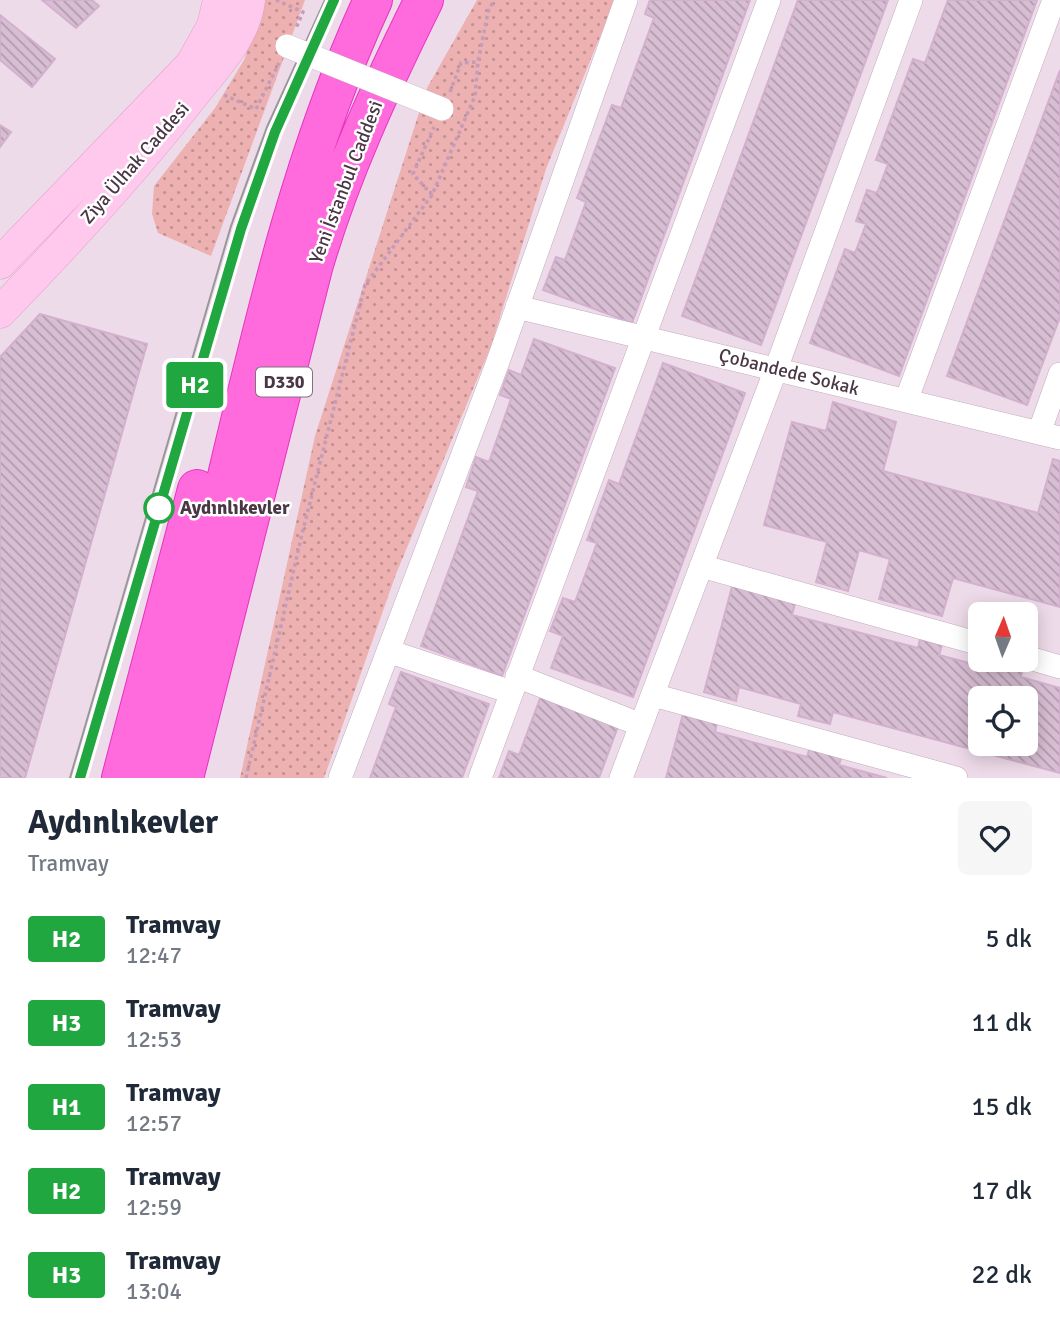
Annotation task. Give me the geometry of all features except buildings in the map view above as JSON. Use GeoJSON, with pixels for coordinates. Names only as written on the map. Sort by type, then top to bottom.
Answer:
{"type":"FeatureCollection","features":[{"type":"Feature","properties":{"kind":"highway","name":"Yeni İstanbul Caddesi"},"geometry":{"type":"LineString","coordinates":[[152,778],[264,321],[299,197],[326,111],[373,0]]}},
{"type":"Feature","properties":{"kind":"highway","name":"Yeni İstanbul Caddesi"},"geometry":{"type":"LineString","coordinates":[[184,778],[327,220],[391,68],[424,0]]}},
{"type":"Feature","properties":{"kind":"highway"},"geometry":{"type":"LineString","coordinates":[[121,778],[218,406],[266,238],[296,159],[326,111]]}},
{"type":"Feature","properties":{"kind":"highway"},"geometry":{"type":"LineString","coordinates":[[211,778],[342,246],[344,179]]}},
{"type":"Feature","properties":{"kind":"street","name":"Ziya Ülhak Caddesi"},"geometry":{"type":"LineString","coordinates":[[0,312],[151,148],[201,74],[219,0]]}},
{"type":"Feature","properties":{"kind":"street","name":"Ziya Ülhak Caddesi"},"geometry":{"type":"LineString","coordinates":[[0,263],[230,48],[248,9],[249,0]]}},
{"type":"Feature","properties":{"kind":"street"},"geometry":{"type":"LineString","coordinates":[[340,778],[517,307],[626,0]]}},
{"type":"Feature","properties":{"kind":"street"},"geometry":{"type":"LineString","coordinates":[[480,778],[769,0]]}},
{"type":"Feature","properties":{"kind":"street"},"geometry":{"type":"LineString","coordinates":[[621,778],[776,369],[911,0]]}},
{"type":"Feature","properties":{"kind":"street"},"geometry":{"type":"LineString","coordinates":[[906,401],[1054,0]]}},
{"type":"Feature","properties":{"kind":"street"},"geometry":{"type":"LineString","coordinates":[[287,46],[442,109]]}},
{"type":"Feature","properties":{"kind":"street","name":"Çobandede Sokak"},"geometry":{"type":"LineString","coordinates":[[517,307],[1049,436]]}},
{"type":"Feature","properties":{"kind":"street"},"geometry":{"type":"LineString","coordinates":[[1049,436],[1060,374]]}},
{"type":"Feature","properties":{"kind":"street"},"geometry":{"type":"LineString","coordinates":[[701,566],[968,641]]}},
{"type":"Feature","properties":{"kind":"street"},"geometry":{"type":"LineString","coordinates":[[388,651],[514,684],[641,725]]}},
{"type":"Feature","properties":{"kind":"street"},"geometry":{"type":"LineString","coordinates":[[1038,661],[1060,667]]}},
{"type":"Feature","properties":{"kind":"street"},"geometry":{"type":"LineString","coordinates":[[653,695],[956,778]]}},
{"type":"Feature","properties":{"kind":"path"},"geometry":{"type":"LineString","coordinates":[[276,0],[303,12]]}},
{"type":"Feature","properties":{"kind":"path"},"geometry":{"type":"LineString","coordinates":[[246,778],[365,285],[432,195],[475,96],[478,62],[488,12],[494,0]]}},
{"type":"Feature","properties":{"kind":"path"},"geometry":{"type":"LineString","coordinates":[[461,63],[478,62]]}},
{"type":"Feature","properties":{"kind":"path"},"geometry":{"type":"LineString","coordinates":[[201,74],[256,109]]}},
{"type":"Feature","properties":{"kind":"path"},"geometry":{"type":"LineString","coordinates":[[412,174],[432,195]]}},
{"type":"Feature","properties":{"kind":"shaded area"},"geometry":{"type":"Polygon","coordinates":[[[0,0],[1060,0],[1060,778],[0,778],[0,0]]]}},
{"type":"Feature","properties":{"kind":"shaded area"},"geometry":{"type":"Polygon","coordinates":[[[265,0],[305,0],[211,256],[158,233],[152,214],[154,186],[215,108],[244,60],[265,0]]]}},
{"type":"Feature","properties":{"kind":"shaded area"},"geometry":{"type":"Polygon","coordinates":[[[477,0],[615,0],[546,169],[491,346],[396,574],[324,778],[240,778],[315,436],[427,88],[477,0]]]}},
{"type":"Feature","properties":{"kind":"tram line"},"geometry":{"type":"LineString","coordinates":[[70,778],[231,226],[267,127],[325,0]]}},
{"type":"Feature","properties":{"kind":"tram line","name":"H2"},"geometry":{"type":"LineString","coordinates":[[80,778],[241,229],[275,132],[334,0]]}},
{"type":"Feature","properties":{"kind":"tram line"},"geometry":{"type":"LineString","coordinates":[[202,361],[245,217]]}},
{"type":"Feature","properties":{"kind":"place","name":"Aydınlıkevler"},"geometry":{"type":"Point","coordinates":[159,508]}}]}
